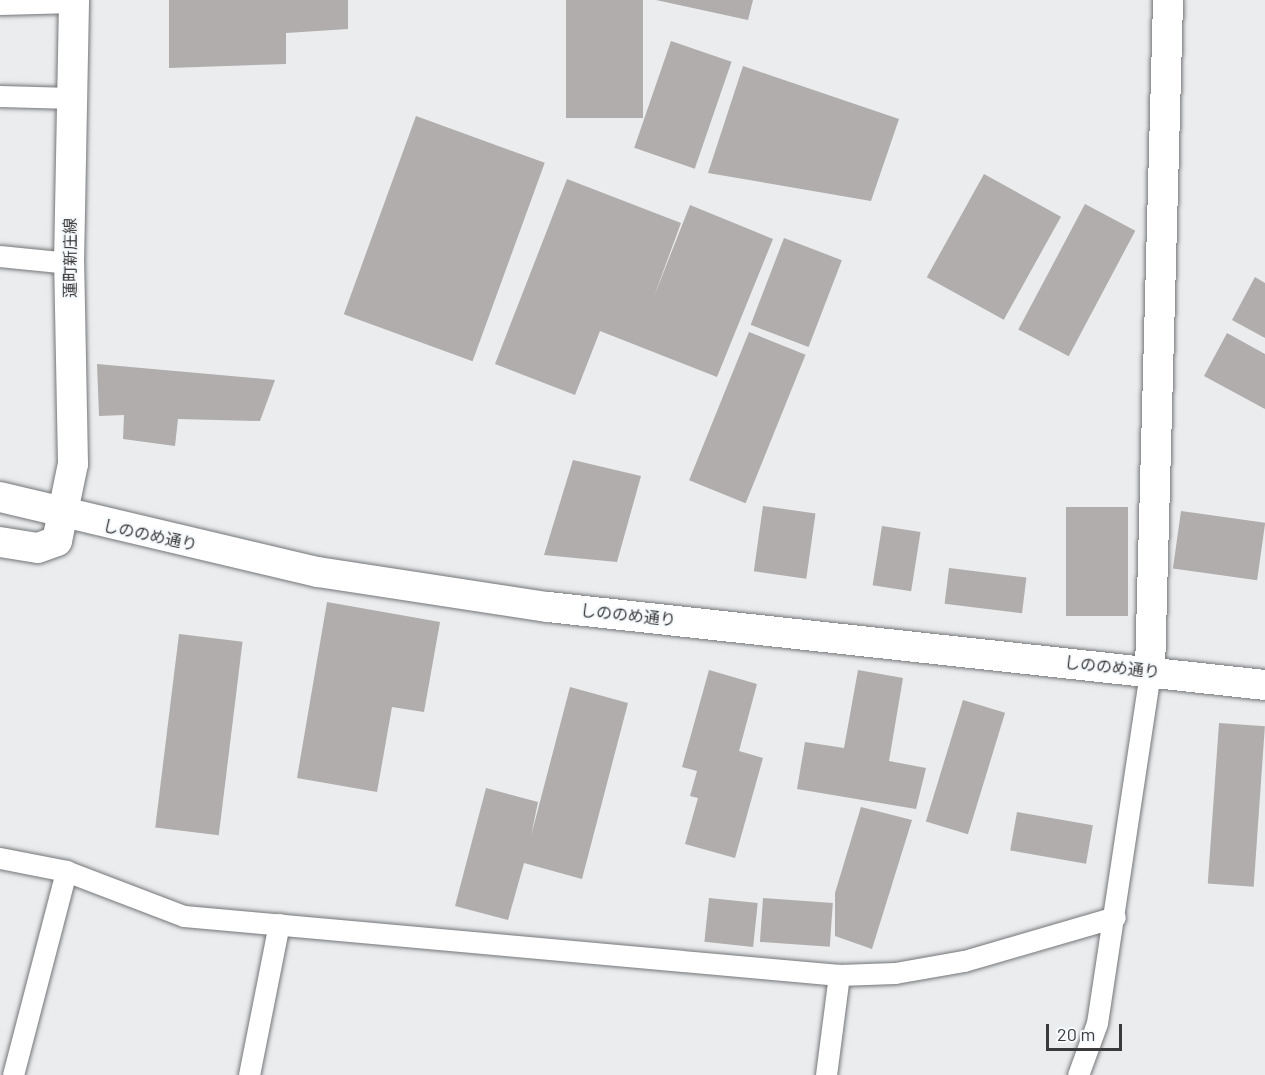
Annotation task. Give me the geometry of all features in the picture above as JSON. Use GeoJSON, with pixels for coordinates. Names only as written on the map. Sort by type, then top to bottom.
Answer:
{"type":"FeatureCollection","features":[{"type":"Feature","properties":{"kind":"main road"},"geometry":{"type":"LineString","coordinates":[[1150,671],[1168,0]]}},
{"type":"Feature","properties":{"kind":"main road","name":"蓮町新庄線"},"geometry":{"type":"LineString","coordinates":[[0,542],[38,548],[57,541],[73,464],[69,263],[74,1]]}},
{"type":"Feature","properties":{"kind":"main road","name":"しののめ通り"},"geometry":{"type":"LineString","coordinates":[[0,497],[64,516],[318,572],[548,607],[1265,685]]}},
{"type":"Feature","properties":{"kind":"main road"},"geometry":{"type":"LineString","coordinates":[[0,526],[64,516]]}},
{"type":"Feature","properties":{"kind":"street"},"geometry":{"type":"LineString","coordinates":[[0,4],[74,1]]}},
{"type":"Feature","properties":{"kind":"street"},"geometry":{"type":"LineString","coordinates":[[0,96],[72,98]]}},
{"type":"Feature","properties":{"kind":"street"},"geometry":{"type":"LineString","coordinates":[[0,256],[69,263]]}},
{"type":"Feature","properties":{"kind":"street"},"geometry":{"type":"LineString","coordinates":[[1078,1075],[1097,1023],[1115,917],[1150,671]]}},
{"type":"Feature","properties":{"kind":"street"},"geometry":{"type":"LineString","coordinates":[[0,858],[66,871],[184,916],[838,975],[964,961],[1115,917]]}},
{"type":"Feature","properties":{"kind":"street"},"geometry":{"type":"LineString","coordinates":[[13,1075],[66,871]]}},
{"type":"Feature","properties":{"kind":"street"},"geometry":{"type":"LineString","coordinates":[[249,1075],[279,924]]}},
{"type":"Feature","properties":{"kind":"street"},"geometry":{"type":"LineString","coordinates":[[826,1075],[838,975]]}},
{"type":"Feature","properties":{"kind":"building"},"geometry":{"type":"Polygon","coordinates":[[[169,0],[348,0],[348,29],[286,33],[286,64],[169,68],[169,0]]]}},
{"type":"Feature","properties":{"kind":"building"},"geometry":{"type":"Polygon","coordinates":[[[566,0],[643,0],[643,118],[566,118],[566,0]]]}},
{"type":"Feature","properties":{"kind":"building"},"geometry":{"type":"Polygon","coordinates":[[[656,0],[753,0],[748,20],[656,0]]]}},
{"type":"Feature","properties":{"kind":"building"},"geometry":{"type":"Polygon","coordinates":[[[671,41],[732,62],[695,169],[634,148],[671,41]]]}},
{"type":"Feature","properties":{"kind":"building"},"geometry":{"type":"Polygon","coordinates":[[[743,66],[899,119],[871,201],[708,173],[743,66]]]}},
{"type":"Feature","properties":{"kind":"building"},"geometry":{"type":"Polygon","coordinates":[[[416,116],[545,163],[473,361],[344,314],[416,116]]]}},
{"type":"Feature","properties":{"kind":"building"},"geometry":{"type":"Polygon","coordinates":[[[984,174],[1061,217],[1004,320],[927,277],[984,174]]]}},
{"type":"Feature","properties":{"kind":"building"},"geometry":{"type":"Polygon","coordinates":[[[567,179],[681,223],[653,299],[690,205],[773,239],[717,377],[600,331],[575,395],[495,364],[567,179]]]}},
{"type":"Feature","properties":{"kind":"building"},"geometry":{"type":"Polygon","coordinates":[[[1085,204],[1135,231],[1069,356],[1018,329],[1085,204]]]}},
{"type":"Feature","properties":{"kind":"building"},"geometry":{"type":"Polygon","coordinates":[[[784,238],[842,260],[809,347],[751,325],[784,238]]]}},
{"type":"Feature","properties":{"kind":"building"},"geometry":{"type":"Polygon","coordinates":[[[1255,277],[1265,283],[1265,338],[1232,320],[1255,277]]]}},
{"type":"Feature","properties":{"kind":"building"},"geometry":{"type":"Polygon","coordinates":[[[749,332],[806,355],[746,503],[689,480],[749,332]]]}},
{"type":"Feature","properties":{"kind":"building"},"geometry":{"type":"Polygon","coordinates":[[[1227,333],[1265,354],[1265,409],[1204,376],[1227,333]]]}},
{"type":"Feature","properties":{"kind":"building"},"geometry":{"type":"Polygon","coordinates":[[[97,364],[275,380],[260,421],[178,419],[175,446],[123,439],[124,415],[99,416],[97,364]]]}},
{"type":"Feature","properties":{"kind":"building"},"geometry":{"type":"Polygon","coordinates":[[[573,460],[641,476],[617,562],[544,555],[573,460]]]}},
{"type":"Feature","properties":{"kind":"building"},"geometry":{"type":"Polygon","coordinates":[[[763,506],[815,513],[806,579],[754,571],[763,506]]]}},
{"type":"Feature","properties":{"kind":"building"},"geometry":{"type":"Polygon","coordinates":[[[1066,507],[1128,507],[1128,616],[1066,616],[1066,507]]]}},
{"type":"Feature","properties":{"kind":"building"},"geometry":{"type":"Polygon","coordinates":[[[1181,511],[1265,523],[1257,580],[1173,568],[1181,511]]]}},
{"type":"Feature","properties":{"kind":"building"},"geometry":{"type":"Polygon","coordinates":[[[882,526],[921,532],[911,591],[873,585],[882,526]]]}},
{"type":"Feature","properties":{"kind":"building"},"geometry":{"type":"Polygon","coordinates":[[[949,568],[1026,578],[1022,613],[945,604],[949,568]]]}},
{"type":"Feature","properties":{"kind":"building"},"geometry":{"type":"Polygon","coordinates":[[[327,602],[440,622],[424,712],[392,707],[377,792],[297,778],[327,602]]]}},
{"type":"Feature","properties":{"kind":"building"},"geometry":{"type":"Polygon","coordinates":[[[179,634],[243,642],[219,835],[155,828],[179,634]]]}},
{"type":"Feature","properties":{"kind":"building"},"geometry":{"type":"Polygon","coordinates":[[[709,670],[757,684],[739,751],[763,758],[735,858],[685,844],[698,798],[690,796],[697,771],[682,767],[709,670]]]}},
{"type":"Feature","properties":{"kind":"building"},"geometry":{"type":"Polygon","coordinates":[[[858,670],[903,678],[889,761],[926,768],[916,809],[797,789],[805,742],[844,748],[858,670]]]}},
{"type":"Feature","properties":{"kind":"building"},"geometry":{"type":"Polygon","coordinates":[[[570,687],[628,703],[582,879],[524,863],[508,920],[455,906],[486,788],[538,802],[531,836],[570,687]]]}},
{"type":"Feature","properties":{"kind":"building"},"geometry":{"type":"Polygon","coordinates":[[[963,700],[1005,713],[968,834],[926,821],[963,700]]]}},
{"type":"Feature","properties":{"kind":"building"},"geometry":{"type":"Polygon","coordinates":[[[1219,723],[1265,726],[1254,887],[1208,884],[1219,723]]]}},
{"type":"Feature","properties":{"kind":"building"},"geometry":{"type":"Polygon","coordinates":[[[861,807],[912,820],[872,949],[835,936],[835,893],[861,807]]]}},
{"type":"Feature","properties":{"kind":"building"},"geometry":{"type":"Polygon","coordinates":[[[1017,812],[1093,825],[1086,864],[1010,850],[1017,812]]]}},
{"type":"Feature","properties":{"kind":"building"},"geometry":{"type":"Polygon","coordinates":[[[709,898],[758,903],[753,947],[704,942],[709,898]]]}},
{"type":"Feature","properties":{"kind":"building"},"geometry":{"type":"Polygon","coordinates":[[[763,898],[833,903],[830,947],[760,942],[763,898]]]}}]}
